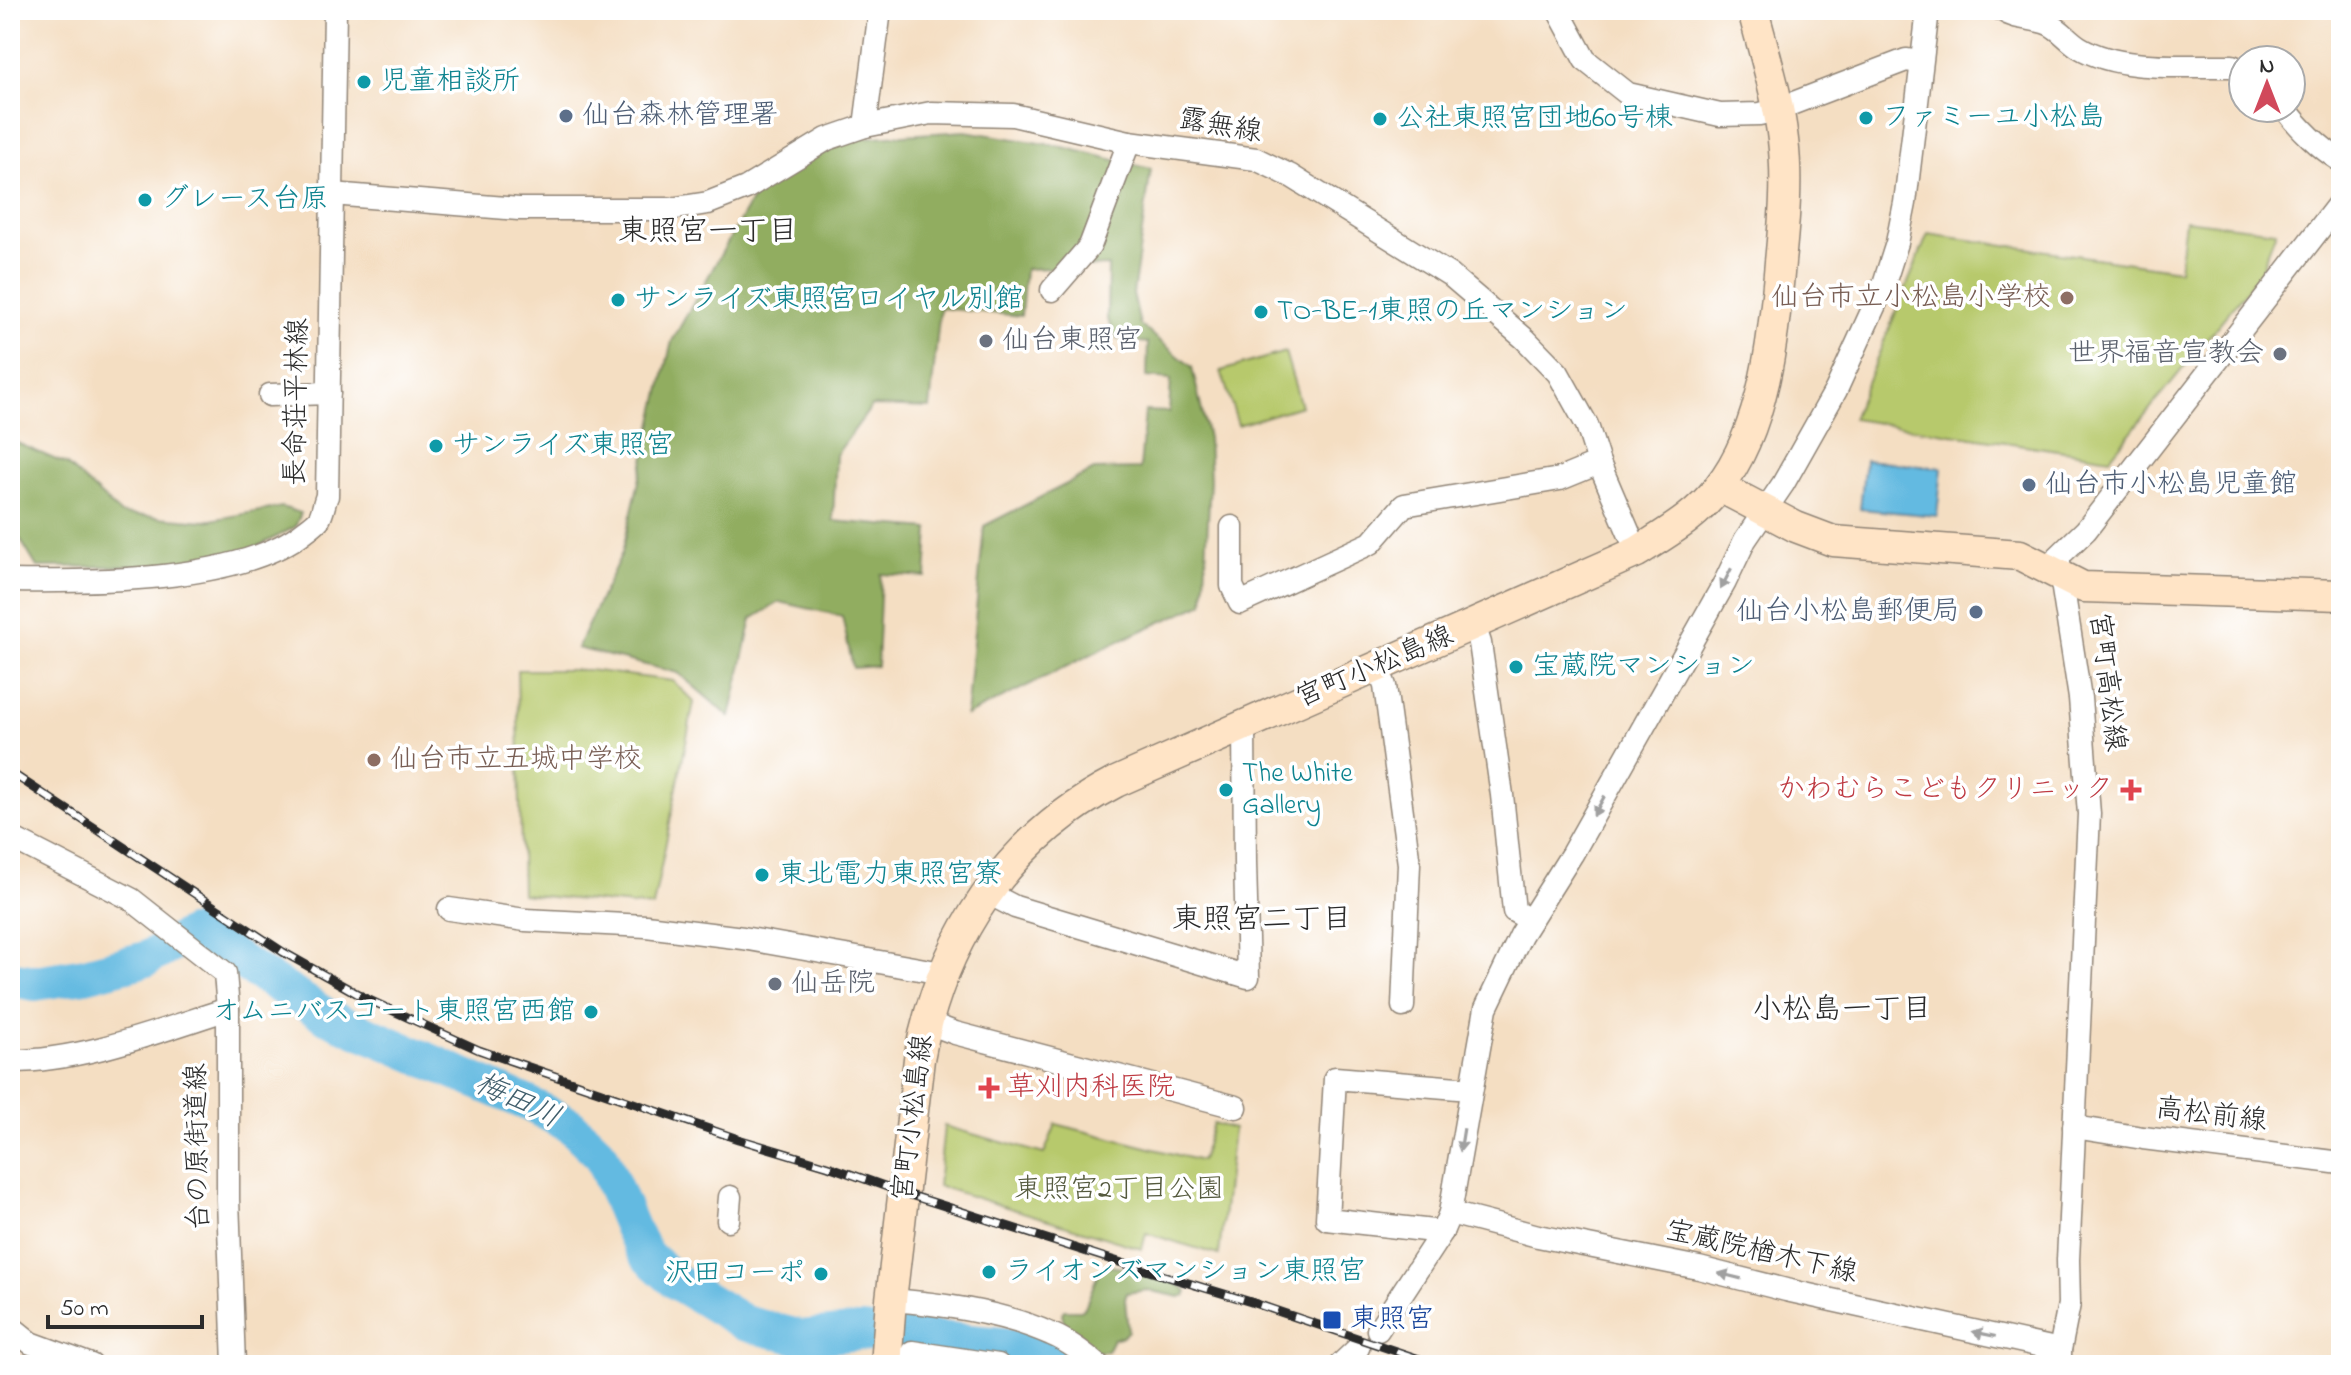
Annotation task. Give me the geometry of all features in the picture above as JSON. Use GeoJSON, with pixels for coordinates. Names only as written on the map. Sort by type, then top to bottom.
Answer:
{"type":"FeatureCollection","features":[{"type":"Feature","properties":{"kind":"street","name":"長命荘平林線"},"geometry":{"type":"LineString","coordinates":[[10,581],[82,582],[196,572],[290,543],[319,519],[327,496],[335,10]]}},
{"type":"Feature","properties":{"kind":"street"},"geometry":{"type":"LineString","coordinates":[[865,126],[880,10]]}},
{"type":"Feature","properties":{"kind":"street"},"geometry":{"type":"LineString","coordinates":[[1558,10],[1585,60],[1628,94],[1720,115],[1760,114],[1906,60],[1921,62]]}},
{"type":"Feature","properties":{"kind":"street","name":"宮町小松島線"},"geometry":{"type":"LineString","coordinates":[[895,1356],[891,1302],[926,1022],[942,973],[968,922],[1007,868],[1032,841],[1094,793],[1637,552],[1693,517],[1720,487],[1738,455],[1757,408],[1773,334],[1783,229],[1783,142],[1778,109],[1753,10]]}},
{"type":"Feature","properties":{"kind":"street"},"geometry":{"type":"LineString","coordinates":[[1378,1330],[1446,1223],[1486,1008],[1521,935],[1574,850],[1725,582],[1745,540],[1765,512],[1836,390],[1883,287],[1905,203],[1928,10]]}},
{"type":"Feature","properties":{"kind":"street"},"geometry":{"type":"LineString","coordinates":[[2002,10],[2011,16],[2040,20],[2053,26],[2078,47],[2108,60],[2227,66]]}},
{"type":"Feature","properties":{"kind":"street","name":"露無線"},"geometry":{"type":"LineString","coordinates":[[332,194],[519,209],[670,209],[708,203],[746,188],[827,139],[865,126],[931,113],[1013,115],[1129,142],[1256,159],[1291,176],[1450,275],[1525,339],[1558,373],[1587,425],[1599,463],[1637,552]]}},
{"type":"Feature","properties":{"kind":"street"},"geometry":{"type":"LineString","coordinates":[[2297,124],[2341,161]]}},
{"type":"Feature","properties":{"kind":"street"},"geometry":{"type":"LineString","coordinates":[[1052,290],[1090,246],[1129,142]]}},
{"type":"Feature","properties":{"kind":"street"},"geometry":{"type":"LineString","coordinates":[[2060,574],[2058,557],[2086,530],[2341,201]]}},
{"type":"Feature","properties":{"kind":"street"},"geometry":{"type":"LineString","coordinates":[[270,395],[329,393]]}},
{"type":"Feature","properties":{"kind":"street"},"geometry":{"type":"LineString","coordinates":[[1232,527],[1232,586],[1240,603],[1371,543],[1404,505],[1560,479],[1599,463]]}},
{"type":"Feature","properties":{"kind":"street"},"geometry":{"type":"LineString","coordinates":[[1720,487],[1796,527],[1833,541],[2020,555],[2083,587],[2341,595]]}},
{"type":"Feature","properties":{"kind":"street","name":"宮町高松線"},"geometry":{"type":"LineString","coordinates":[[2060,574],[2080,698],[2089,814],[2068,1260],[2069,1304],[2060,1358]]}},
{"type":"Feature","properties":{"kind":"street"},"geometry":{"type":"LineString","coordinates":[[1474,625],[1480,643],[1493,734],[1514,911],[1530,920]]}},
{"type":"Feature","properties":{"kind":"street"},"geometry":{"type":"LineString","coordinates":[[1378,667],[1385,686],[1409,864],[1403,1006]]}},
{"type":"Feature","properties":{"kind":"street"},"geometry":{"type":"LineString","coordinates":[[988,893],[1015,907],[1248,977],[1244,724]]}},
{"type":"Feature","properties":{"kind":"street","name":"台の原街道線"},"geometry":{"type":"LineString","coordinates":[[10,837],[131,899],[225,973],[234,1365]]}},
{"type":"Feature","properties":{"kind":"street"},"geometry":{"type":"LineString","coordinates":[[449,909],[525,920],[646,926],[743,938],[942,973]]}},
{"type":"Feature","properties":{"kind":"street"},"geometry":{"type":"LineString","coordinates":[[10,1061],[25,1062],[95,1050],[228,1009]]}},
{"type":"Feature","properties":{"kind":"street"},"geometry":{"type":"LineString","coordinates":[[926,1022],[955,1033],[1236,1107]]}},
{"type":"Feature","properties":{"kind":"street","name":"宝蔵院楢木下線"},"geometry":{"type":"LineString","coordinates":[[1470,1089],[1335,1078],[1325,1218],[1446,1223],[1538,1236],[1699,1268],[2060,1358]]}},
{"type":"Feature","properties":{"kind":"street","name":"高松前線"},"geometry":{"type":"LineString","coordinates":[[2074,1127],[2341,1163]]}},
{"type":"Feature","properties":{"kind":"street"},"geometry":{"type":"LineString","coordinates":[[728,1220],[730,1197]]}},
{"type":"Feature","properties":{"kind":"street"},"geometry":{"type":"LineString","coordinates":[[891,1302],[968,1310],[1028,1325],[1072,1345],[1098,1365]]}},
{"type":"Feature","properties":{"kind":"street"},"geometry":{"type":"LineString","coordinates":[[10,1326],[31,1343],[91,1365]]}},
{"type":"Feature","properties":{"kind":"street"},"geometry":{"type":"LineString","coordinates":[[1340,1365],[1358,1348]]}},
{"type":"Feature","properties":{"kind":"street"},"geometry":{"type":"LineString","coordinates":[[895,1356],[998,1365]]}},
{"type":"Feature","properties":{"kind":"green space"},"geometry":{"type":"Polygon","coordinates":[[[965,131],[1059,146],[1151,169],[1133,294],[1140,325],[1192,367],[1208,438],[1210,480],[1204,603],[1114,643],[966,716],[984,526],[1094,470],[1140,469],[1145,411],[1169,412],[1171,379],[1147,377],[1148,343],[1117,339],[1107,318],[1108,266],[1025,269],[1021,316],[940,308],[930,408],[872,406],[836,455],[833,521],[929,529],[926,577],[881,574],[877,666],[853,668],[842,616],[780,602],[752,619],[730,717],[678,673],[577,648],[622,553],[672,341],[756,192],[812,153],[858,138],[965,131]]]}},
{"type":"Feature","properties":{"kind":"green space"},"geometry":{"type":"Polygon","coordinates":[[[2185,220],[2276,231],[2259,275],[2110,458],[1852,419],[1928,234],[2179,270],[2185,220]]]}},
{"type":"Feature","properties":{"kind":"green space"},"geometry":{"type":"Polygon","coordinates":[[[1285,352],[1301,406],[1238,425],[1221,371],[1285,352]]]}},
{"type":"Feature","properties":{"kind":"green space"},"geometry":{"type":"Polygon","coordinates":[[[10,440],[66,464],[121,514],[205,521],[282,507],[301,513],[295,527],[255,548],[189,566],[37,567],[17,534],[10,530],[10,440]]]}},
{"type":"Feature","properties":{"kind":"green space"},"geometry":{"type":"Polygon","coordinates":[[[517,670],[588,670],[673,681],[694,702],[653,907],[522,894],[517,670]]]}},
{"type":"Feature","properties":{"kind":"green space","name":"東照宮2丁目公園"},"geometry":{"type":"Polygon","coordinates":[[[1213,1123],[1233,1129],[1219,1255],[1146,1233],[1142,1249],[938,1186],[944,1126],[1044,1154],[1056,1124],[1201,1161],[1213,1123]]]}},
{"type":"Feature","properties":{"kind":"green space"},"geometry":{"type":"Polygon","coordinates":[[[1105,1266],[1162,1278],[1187,1292],[1180,1297],[1147,1290],[1127,1293],[1128,1331],[1113,1339],[1107,1351],[1097,1352],[1070,1331],[1062,1313],[1085,1307],[1099,1271],[1105,1266]]]}},
{"type":"Feature","properties":{"kind":"water"},"geometry":{"type":"Polygon","coordinates":[[[1865,460],[1942,468],[1937,516],[1860,509],[1865,460]]]}},
{"type":"Feature","properties":{"kind":"waterway","name":"梅田川"},"geometry":{"type":"LineString","coordinates":[[10,979],[35,983],[85,975],[146,959],[191,934],[232,956],[328,1017],[529,1104],[570,1125],[601,1155],[632,1230],[647,1256],[675,1281],[744,1323],[802,1338],[860,1332],[1003,1345],[1051,1357],[1062,1365]]}},
{"type":"Feature","properties":{"kind":"railway"},"geometry":{"type":"LineString","coordinates":[[10,772],[283,952],[365,998],[479,1050],[738,1139],[1251,1302],[1437,1365]]}},
{"type":"Feature","properties":{"kind":"place","name":"児童相談所"},"geometry":{"type":"Point","coordinates":[364,82]}},
{"type":"Feature","properties":{"kind":"place","name":"仙台森林管理署"},"geometry":{"type":"Point","coordinates":[566,116]}},
{"type":"Feature","properties":{"kind":"place","name":"ファミーユ小松島"},"geometry":{"type":"Point","coordinates":[1866,118]}},
{"type":"Feature","properties":{"kind":"place","name":"公社東照宮団地60号棟"},"geometry":{"type":"Point","coordinates":[1380,119]}},
{"type":"Feature","properties":{"kind":"place","name":"グレース台原"},"geometry":{"type":"Point","coordinates":[145,200]}},
{"type":"Feature","properties":{"kind":"place","name":"仙台市立小松島小学校"},"geometry":{"type":"Point","coordinates":[2067,298]}},
{"type":"Feature","properties":{"kind":"place","name":"サンライズ東照宮ロイヤル別館"},"geometry":{"type":"Point","coordinates":[618,300]}},
{"type":"Feature","properties":{"kind":"place","name":"TO-BE-1東照の丘マンション"},"geometry":{"type":"Point","coordinates":[1261,312]}},
{"type":"Feature","properties":{"kind":"place","name":"仙台東照宮"},"geometry":{"type":"Point","coordinates":[986,341]}},
{"type":"Feature","properties":{"kind":"place","name":"世界福音宣教会"},"geometry":{"type":"Point","coordinates":[2280,354]}},
{"type":"Feature","properties":{"kind":"place","name":"サンライズ東照宮"},"geometry":{"type":"Point","coordinates":[436,446]}},
{"type":"Feature","properties":{"kind":"place","name":"仙台市小松島児童館"},"geometry":{"type":"Point","coordinates":[2029,485]}},
{"type":"Feature","properties":{"kind":"place","name":"仙台小松島郵便局"},"geometry":{"type":"Point","coordinates":[1976,612]}},
{"type":"Feature","properties":{"kind":"place","name":"宝蔵院マンション"},"geometry":{"type":"Point","coordinates":[1516,667]}},
{"type":"Feature","properties":{"kind":"place","name":"仙台市立五城中学校"},"geometry":{"type":"Point","coordinates":[374,760]}},
{"type":"Feature","properties":{"kind":"place","name":"The White Gallery"},"geometry":{"type":"Point","coordinates":[1226,790]}},
{"type":"Feature","properties":{"kind":"place","name":"かわむらこどもクリニック"},"geometry":{"type":"Point","coordinates":[2131,790]}},
{"type":"Feature","properties":{"kind":"place","name":"東北電力東照宮寮"},"geometry":{"type":"Point","coordinates":[762,875]}},
{"type":"Feature","properties":{"kind":"place","name":"仙岳院"},"geometry":{"type":"Point","coordinates":[775,984]}},
{"type":"Feature","properties":{"kind":"place","name":"オムニバスコート東照宮西館"},"geometry":{"type":"Point","coordinates":[591,1012]}},
{"type":"Feature","properties":{"kind":"place","name":"草刈内科医院"},"geometry":{"type":"Point","coordinates":[989,1088]}},
{"type":"Feature","properties":{"kind":"place","name":"ライオンズマンション東照宮"},"geometry":{"type":"Point","coordinates":[989,1272]}},
{"type":"Feature","properties":{"kind":"place","name":"沢田コーポ"},"geometry":{"type":"Point","coordinates":[821,1274]}},
{"type":"Feature","properties":{"kind":"place","name":"東照宮"},"geometry":{"type":"Point","coordinates":[1332,1320]}},
{"type":"Feature","properties":{"kind":"district","name":"東照宮一丁目"},"geometry":{"type":"Point","coordinates":[708,233]}},
{"type":"Feature","properties":{"kind":"district","name":"東照宮二丁目"},"geometry":{"type":"Point","coordinates":[1262,921]}},
{"type":"Feature","properties":{"kind":"district","name":"小松島一丁目"},"geometry":{"type":"Point","coordinates":[1842,1011]}}]}
